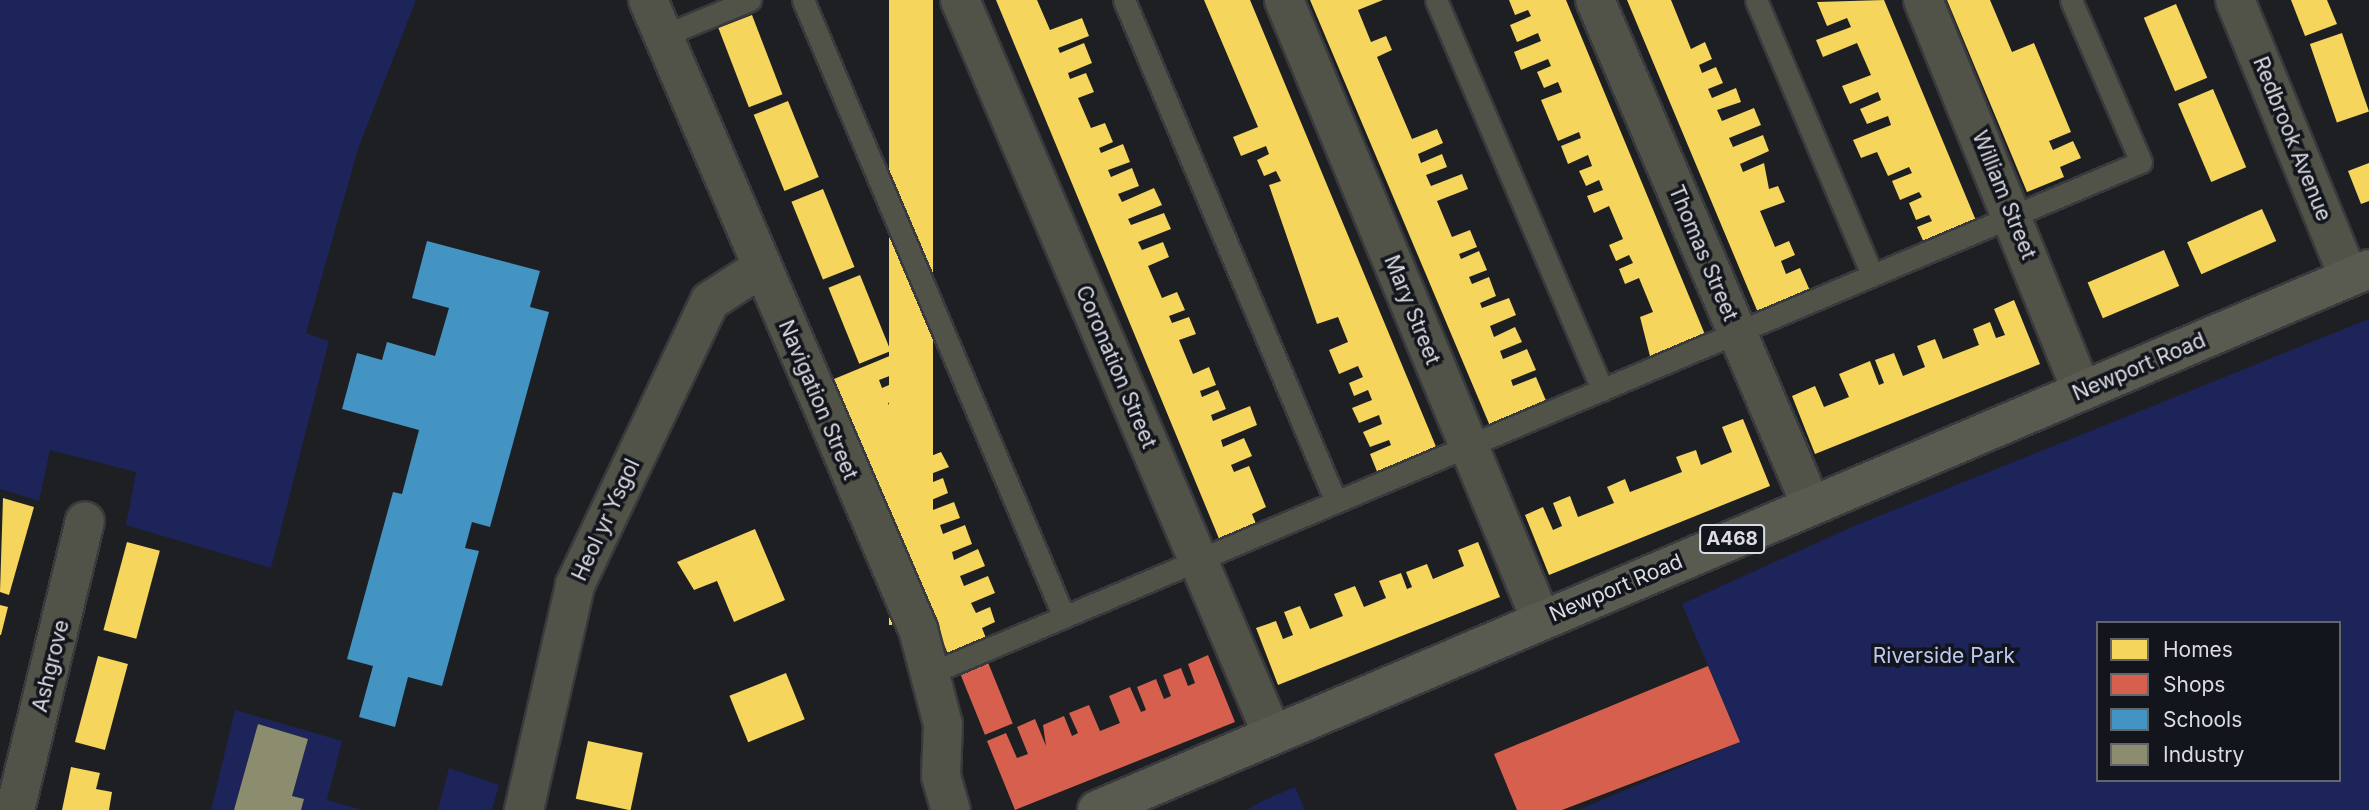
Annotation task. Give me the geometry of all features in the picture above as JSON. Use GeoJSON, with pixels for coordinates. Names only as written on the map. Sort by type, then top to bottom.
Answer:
{"type":"FeatureCollection","features":[{"type":"Feature","properties":{"kind":"main road","name":"Newport Road"},"geometry":{"type":"LineString","coordinates":[[1097,810],[2359,273]]}},
{"type":"Feature","properties":{"kind":"street","name":"Navigation Street"},"geometry":{"type":"LineString","coordinates":[[648,0],[665,35],[931,673],[943,724],[941,776],[951,810]]}},
{"type":"Feature","properties":{"kind":"street","name":"Coronation Street"},"geometry":{"type":"LineString","coordinates":[[961,0],[1272,734]]}},
{"type":"Feature","properties":{"kind":"street","name":"Mary Street"},"geometry":{"type":"LineString","coordinates":[[1284,0],[1541,620]]}},
{"type":"Feature","properties":{"kind":"street","name":"Thomas Street"},"geometry":{"type":"LineString","coordinates":[[1595,0],[1811,505]]}},
{"type":"Feature","properties":{"kind":"street","name":"William Street"},"geometry":{"type":"LineString","coordinates":[[1923,0],[2082,391]]}},
{"type":"Feature","properties":{"kind":"street","name":"Redbrook Avenue"},"geometry":{"type":"LineString","coordinates":[[2235,0],[2359,273]]}},
{"type":"Feature","properties":{"kind":"street","name":"Heol yr Ysgol"},"geometry":{"type":"LineString","coordinates":[[524,810],[575,585],[710,301],[761,268]]}},
{"type":"Feature","properties":{"kind":"street","name":"Ashgrove"},"geometry":{"type":"LineString","coordinates":[[15,810],[85,521]]}},
{"type":"Feature","properties":{"kind":"lane"},"geometry":{"type":"LineString","coordinates":[[665,35],[750,0]]}},
{"type":"Feature","properties":{"kind":"lane"},"geometry":{"type":"LineString","coordinates":[[803,0],[1064,617]]}},
{"type":"Feature","properties":{"kind":"lane"},"geometry":{"type":"LineString","coordinates":[[1124,0],[1336,502]]}},
{"type":"Feature","properties":{"kind":"lane"},"geometry":{"type":"LineString","coordinates":[[1436,0],[1602,390]]}},
{"type":"Feature","properties":{"kind":"lane"},"geometry":{"type":"LineString","coordinates":[[1756,0],[1872,275]]}},
{"type":"Feature","properties":{"kind":"lane"},"geometry":{"type":"LineString","coordinates":[[931,673],[2141,162],[2071,0]]}},
{"type":"Feature","properties":{"kind":"green space"},"geometry":{"type":"Polygon","coordinates":[[[0,0],[416,0],[358,149],[306,333],[329,341],[271,568],[126,525],[136,472],[50,450],[39,501],[0,489],[0,0]]]}},
{"type":"Feature","properties":{"kind":"green space","name":"Riverside Park"},"geometry":{"type":"Polygon","coordinates":[[[2369,319],[2369,810],[1578,810],[1740,742],[1682,604],[1854,526],[2369,319]]]}},
{"type":"Feature","properties":{"kind":"green space"},"geometry":{"type":"Polygon","coordinates":[[[235,710],[342,741],[327,800],[363,810],[301,810],[292,796],[308,739],[258,724],[234,810],[211,810],[235,710]]]}},
{"type":"Feature","properties":{"kind":"green space"},"geometry":{"type":"Polygon","coordinates":[[[449,768],[499,785],[492,810],[438,810],[449,768]]]}},
{"type":"Feature","properties":{"kind":"green space"},"geometry":{"type":"Polygon","coordinates":[[[1295,787],[1305,810],[1247,810],[1262,801],[1295,787]]]}},
{"type":"Feature","properties":{"kind":"building: Homes"},"geometry":{"type":"Polygon","coordinates":[[[889,0],[933,0],[933,625],[889,625],[889,0]]]}},
{"type":"Feature","properties":{"kind":"building: Homes"},"geometry":{"type":"Polygon","coordinates":[[[996,0],[1037,0],[1050,30],[1082,18],[1089,36],[1058,48],[1060,53],[1084,43],[1092,63],[1068,73],[1070,79],[1086,73],[1094,92],[1078,98],[1091,128],[1105,123],[1113,142],[1099,148],[1101,153],[1123,144],[1130,162],[1108,170],[1111,177],[1132,168],[1139,186],[1118,194],[1122,202],[1154,188],[1162,205],[1128,219],[1131,225],[1164,213],[1171,229],[1138,242],[1142,250],[1163,242],[1169,257],[1148,266],[1162,298],[1177,292],[1185,310],[1169,316],[1172,323],[1189,317],[1196,334],[1179,340],[1193,374],[1209,367],[1216,385],[1200,391],[1202,397],[1218,390],[1226,409],[1211,415],[1213,421],[1250,406],[1257,425],[1221,440],[1223,447],[1244,438],[1252,456],[1231,465],[1234,472],[1249,466],[1266,507],[1252,514],[1257,526],[1220,541],[996,0]]]}},
{"type":"Feature","properties":{"kind":"building: Homes"},"geometry":{"type":"Polygon","coordinates":[[[1204,0],[1250,0],[1437,449],[1378,474],[1370,454],[1391,445],[1389,440],[1370,447],[1363,432],[1382,424],[1379,415],[1359,423],[1352,408],[1372,400],[1368,390],[1354,396],[1349,383],[1363,377],[1358,366],[1339,374],[1329,350],[1348,342],[1338,317],[1317,324],[1269,185],[1281,181],[1276,171],[1264,176],[1257,160],[1269,154],[1266,146],[1241,156],[1233,137],[1258,127],[1204,0]]]}},
{"type":"Feature","properties":{"kind":"building: Homes"},"geometry":{"type":"Polygon","coordinates":[[[1310,0],[1383,0],[1358,10],[1371,42],[1386,36],[1392,50],[1377,57],[1412,139],[1437,129],[1443,143],[1418,154],[1421,163],[1442,154],[1447,167],[1426,175],[1431,186],[1462,174],[1468,189],[1437,201],[1452,237],[1470,230],[1477,247],[1459,254],[1461,259],[1479,251],[1487,270],[1469,277],[1472,284],[1489,277],[1496,296],[1480,303],[1482,308],[1509,298],[1516,315],[1490,326],[1494,337],[1515,327],[1522,342],[1500,351],[1503,359],[1527,349],[1536,370],[1511,380],[1513,386],[1536,377],[1547,403],[1490,426],[1310,0]]]}},
{"type":"Feature","properties":{"kind":"building: Homes"},"geometry":{"type":"Polygon","coordinates":[[[1509,0],[1566,0],[1706,337],[1651,360],[1640,317],[1653,312],[1639,278],[1625,284],[1619,269],[1633,263],[1629,255],[1616,261],[1609,245],[1623,239],[1609,206],[1594,213],[1587,196],[1603,190],[1599,180],[1586,186],[1579,171],[1592,166],[1588,155],[1568,164],[1561,146],[1581,138],[1579,132],[1558,141],[1541,100],[1562,92],[1558,82],[1544,88],[1537,72],[1551,66],[1548,59],[1521,70],[1514,52],[1541,41],[1538,33],[1517,42],[1510,25],[1531,16],[1528,10],[1515,15],[1509,0]]]}},
{"type":"Feature","properties":{"kind":"building: Homes"},"geometry":{"type":"Polygon","coordinates":[[[1627,0],[1671,0],[1691,49],[1705,42],[1712,59],[1699,65],[1702,73],[1716,67],[1723,83],[1708,89],[1712,98],[1736,88],[1741,102],[1717,110],[1722,121],[1754,108],[1761,125],[1729,138],[1733,147],[1763,135],[1769,151],[1740,164],[1743,172],[1764,163],[1769,189],[1778,186],[1785,202],[1760,211],[1775,247],[1789,241],[1795,255],[1781,261],[1786,274],[1800,268],[1811,293],[1759,315],[1627,0]]]}},
{"type":"Feature","properties":{"kind":"building: Homes"},"geometry":{"type":"Polygon","coordinates":[[[1884,0],[1977,223],[1925,245],[1917,227],[1932,221],[1929,215],[1916,220],[1909,203],[1922,197],[1919,192],[1900,200],[1892,181],[1912,173],[1909,167],[1888,176],[1877,152],[1861,158],[1853,140],[1891,125],[1888,116],[1867,124],[1860,109],[1881,100],[1878,92],[1850,104],[1842,86],[1871,75],[1857,43],[1823,57],[1816,40],[1851,27],[1847,18],[1827,26],[1817,2],[1884,0]]]}},
{"type":"Feature","properties":{"kind":"building: Homes"},"geometry":{"type":"Polygon","coordinates":[[[1947,0],[1990,0],[2012,52],[2034,43],[2071,132],[2049,141],[2053,150],[2073,141],[2081,158],[2060,167],[2064,177],[2027,192],[1947,0]]]}},
{"type":"Feature","properties":{"kind":"building: Homes"},"geometry":{"type":"Polygon","coordinates":[[[2291,0],[2327,0],[2337,24],[2305,36],[2291,0]]]}},
{"type":"Feature","properties":{"kind":"building: Homes"},"geometry":{"type":"Polygon","coordinates":[[[2176,4],[2207,78],[2175,91],[2144,18],[2176,4]]]}},
{"type":"Feature","properties":{"kind":"building: Homes"},"geometry":{"type":"Polygon","coordinates":[[[752,15],[782,94],[749,107],[718,28],[752,15]]]}},
{"type":"Feature","properties":{"kind":"building: Homes"},"geometry":{"type":"Polygon","coordinates":[[[2342,33],[2369,111],[2337,123],[2310,44],[2342,33]]]}},
{"type":"Feature","properties":{"kind":"building: Homes"},"geometry":{"type":"Polygon","coordinates":[[[2213,89],[2246,167],[2211,182],[2178,104],[2213,89]]]}},
{"type":"Feature","properties":{"kind":"building: Homes"},"geometry":{"type":"Polygon","coordinates":[[[788,101],[819,177],[784,191],[754,115],[788,101]]]}},
{"type":"Feature","properties":{"kind":"building: Homes"},"geometry":{"type":"Polygon","coordinates":[[[2369,163],[2369,201],[2361,204],[2348,171],[2369,163]]]}},
{"type":"Feature","properties":{"kind":"building: Homes"},"geometry":{"type":"Polygon","coordinates":[[[823,189],[854,267],[823,280],[791,202],[823,189]]]}},
{"type":"Feature","properties":{"kind":"building: Homes"},"geometry":{"type":"Polygon","coordinates":[[[2262,209],[2276,241],[2201,274],[2187,242],[2262,209]]]}},
{"type":"Feature","properties":{"kind":"building: Homes"},"geometry":{"type":"Polygon","coordinates":[[[2164,250],[2179,286],[2103,318],[2088,282],[2164,250]]]}},
{"type":"Feature","properties":{"kind":"building: Homes"},"geometry":{"type":"Polygon","coordinates":[[[860,275],[891,351],[859,364],[828,288],[860,275]]]}},
{"type":"Feature","properties":{"kind":"building: Homes"},"geometry":{"type":"Polygon","coordinates":[[[2014,300],[2040,364],[1815,454],[1792,396],[1815,386],[1824,407],[1849,397],[1839,374],[1870,361],[1879,385],[1884,383],[1875,360],[1894,353],[1903,376],[1925,367],[1917,346],[1935,339],[1943,359],[1979,345],[1973,329],[1990,322],[1996,338],[2005,335],[1994,309],[2014,300]]]}},
{"type":"Feature","properties":{"kind":"building: Homes"},"geometry":{"type":"Polygon","coordinates":[[[892,355],[900,372],[879,380],[882,388],[903,379],[909,394],[888,403],[893,414],[912,406],[918,418],[898,427],[913,463],[941,452],[949,467],[920,478],[923,486],[943,478],[948,493],[929,501],[933,510],[954,502],[960,518],[940,525],[943,534],[965,525],[972,544],[952,552],[954,560],[978,549],[985,566],[960,576],[964,586],[988,576],[995,593],[971,603],[976,613],[990,607],[995,622],[982,628],[986,638],[948,654],[834,379],[892,355]]]}},
{"type":"Feature","properties":{"kind":"building: Homes"},"geometry":{"type":"Polygon","coordinates":[[[1743,419],[1770,486],[1549,575],[1525,515],[1543,507],[1553,530],[1562,526],[1553,503],[1570,496],[1578,517],[1614,503],[1607,487],[1625,479],[1630,492],[1682,472],[1676,457],[1696,450],[1701,465],[1732,452],[1722,427],[1743,419]]]}},
{"type":"Feature","properties":{"kind":"building: Homes"},"geometry":{"type":"Polygon","coordinates":[[[3,498],[34,507],[9,595],[0,592],[3,498]]]}},
{"type":"Feature","properties":{"kind":"building: Homes"},"geometry":{"type":"Polygon","coordinates":[[[755,529],[785,600],[734,622],[717,581],[694,590],[677,562],[755,529]]]}},
{"type":"Feature","properties":{"kind":"building: Homes"},"geometry":{"type":"Polygon","coordinates":[[[127,542],[160,551],[136,639],[103,630],[127,542]]]}},
{"type":"Feature","properties":{"kind":"building: Homes"},"geometry":{"type":"Polygon","coordinates":[[[1478,542],[1500,597],[1278,685],[1256,628],[1276,621],[1283,639],[1293,635],[1284,612],[1300,606],[1310,629],[1343,616],[1334,594],[1355,586],[1364,607],[1386,598],[1379,581],[1401,573],[1407,589],[1412,587],[1406,572],[1427,564],[1433,579],[1464,566],[1458,550],[1478,542]]]}},
{"type":"Feature","properties":{"kind":"building: Homes"},"geometry":{"type":"Polygon","coordinates":[[[0,605],[8,607],[1,635],[0,635],[0,605]]]}},
{"type":"Feature","properties":{"kind":"building: Homes"},"geometry":{"type":"Polygon","coordinates":[[[98,656],[128,664],[105,750],[75,742],[98,656]]]}},
{"type":"Feature","properties":{"kind":"building: Homes"},"geometry":{"type":"Polygon","coordinates":[[[786,673],[805,719],[748,742],[729,696],[786,673]]]}},
{"type":"Feature","properties":{"kind":"building: Homes"},"geometry":{"type":"Polygon","coordinates":[[[588,741],[643,753],[631,810],[576,799],[588,741]]]}},
{"type":"Feature","properties":{"kind":"building: Homes"},"geometry":{"type":"Polygon","coordinates":[[[71,767],[100,773],[96,789],[112,792],[109,810],[62,810],[71,767]]]}},
{"type":"Feature","properties":{"kind":"building: Shops"},"geometry":{"type":"Polygon","coordinates":[[[985,655],[1013,724],[985,735],[957,666],[985,655]]]}},
{"type":"Feature","properties":{"kind":"building: Shops"},"geometry":{"type":"Polygon","coordinates":[[[1208,655],[1235,722],[1015,810],[987,741],[1006,733],[1017,758],[1028,754],[1017,727],[1035,719],[1046,746],[1043,725],[1064,716],[1072,736],[1078,733],[1069,713],[1089,705],[1100,731],[1120,723],[1109,696],[1130,687],[1141,712],[1146,710],[1137,687],[1156,679],[1164,699],[1171,696],[1163,675],[1181,668],[1188,686],[1195,683],[1188,664],[1208,655]]]}},
{"type":"Feature","properties":{"kind":"building: Shops"},"geometry":{"type":"Polygon","coordinates":[[[1708,666],[1740,742],[1562,810],[1517,810],[1494,754],[1708,666]]]}},
{"type":"Feature","properties":{"kind":"building: Schools"},"geometry":{"type":"Polygon","coordinates":[[[427,241],[540,271],[530,307],[549,312],[490,527],[472,522],[465,548],[479,551],[442,686],[408,677],[395,727],[359,717],[373,666],[347,659],[393,492],[402,494],[419,430],[342,409],[357,353],[382,360],[387,342],[435,356],[449,308],[412,298],[427,241]]]}},
{"type":"Feature","properties":{"kind":"building: Industry"},"geometry":{"type":"Polygon","coordinates":[[[258,724],[308,739],[292,796],[304,799],[301,810],[234,810],[258,724]]]}}]}
